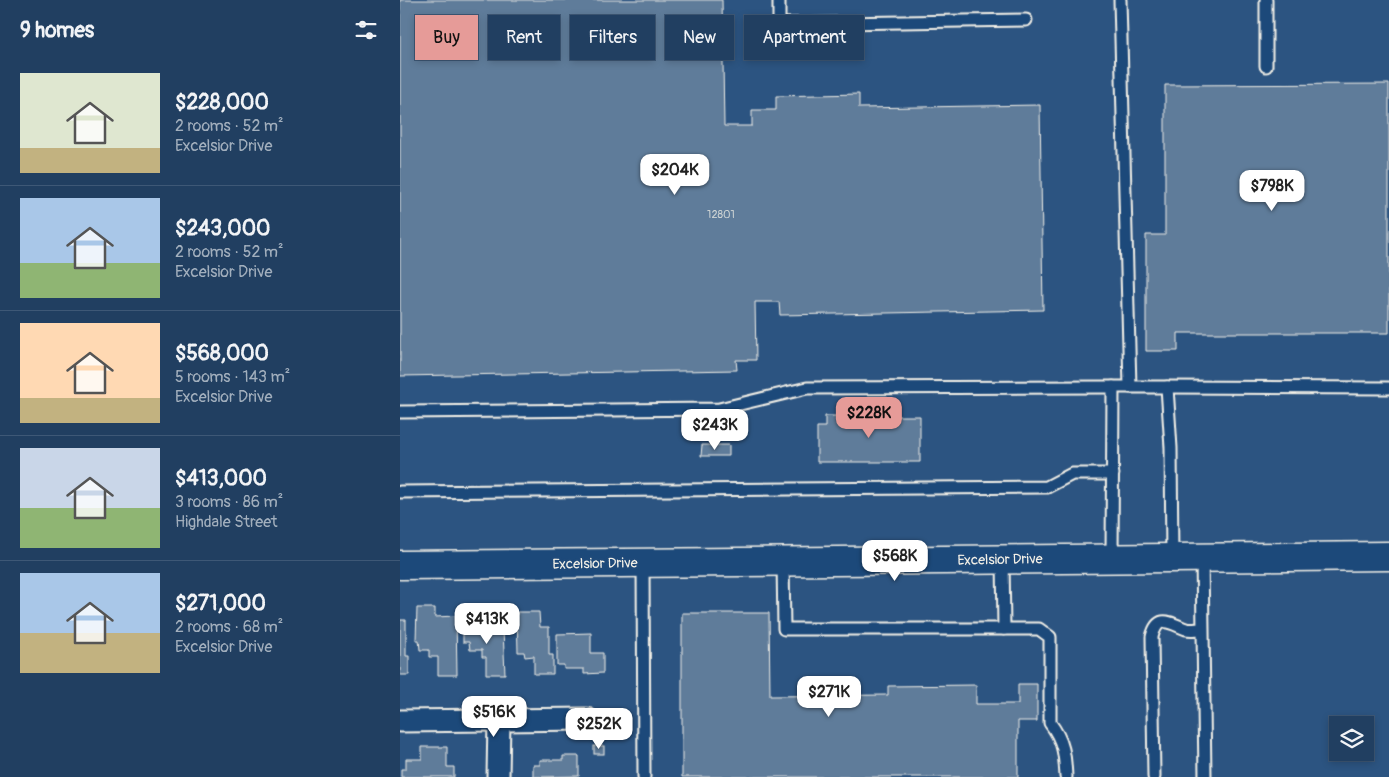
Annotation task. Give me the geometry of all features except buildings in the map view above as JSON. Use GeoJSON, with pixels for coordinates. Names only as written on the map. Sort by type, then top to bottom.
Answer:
{"type":"FeatureCollection","features":[{"type":"Feature","properties":{"kind":"main road","name":"Excelsior Drive"},"geometry":{"type":"LineString","coordinates":[[400,565],[1112,557],[1389,556]]}},
{"type":"Feature","properties":{"kind":"street"},"geometry":{"type":"LineString","coordinates":[[400,721],[587,719]]}},
{"type":"Feature","properties":{"kind":"street"},"geometry":{"type":"LineString","coordinates":[[498,777],[499,720]]}},
{"type":"Feature","properties":{"kind":"lane"},"geometry":{"type":"LineString","coordinates":[[779,0],[779,24],[1026,20]]}},
{"type":"Feature","properties":{"kind":"lane"},"geometry":{"type":"LineString","coordinates":[[1120,0],[1130,387]]}},
{"type":"Feature","properties":{"kind":"lane"},"geometry":{"type":"LineString","coordinates":[[1266,0],[1266,66]]}},
{"type":"Feature","properties":{"kind":"lane"},"geometry":{"type":"LineString","coordinates":[[1112,557],[1113,387]]}},
{"type":"Feature","properties":{"kind":"lane"},"geometry":{"type":"LineString","coordinates":[[1167,387],[1171,448],[1172,557]]}},
{"type":"Feature","properties":{"kind":"lane"},"geometry":{"type":"LineString","coordinates":[[400,412],[719,409],[807,388],[1389,388]]}},
{"type":"Feature","properties":{"kind":"lane"},"geometry":{"type":"LineString","coordinates":[[400,492],[1047,487],[1072,474],[1113,474]]}},
{"type":"Feature","properties":{"kind":"lane"},"geometry":{"type":"LineString","coordinates":[[1202,558],[1205,777]]}},
{"type":"Feature","properties":{"kind":"lane"},"geometry":{"type":"LineString","coordinates":[[1003,559],[1004,629]]}},
{"type":"Feature","properties":{"kind":"lane"},"geometry":{"type":"LineString","coordinates":[[643,562],[644,777]]}},
{"type":"Feature","properties":{"kind":"lane"},"geometry":{"type":"LineString","coordinates":[[783,562],[784,629],[1039,630],[1050,637],[1050,724],[1058,734],[1064,748],[1066,777]]}},
{"type":"Feature","properties":{"kind":"lane"},"geometry":{"type":"LineString","coordinates":[[1154,777],[1152,637],[1155,628],[1161,622],[1174,622],[1187,630],[1202,629]]}}]}
